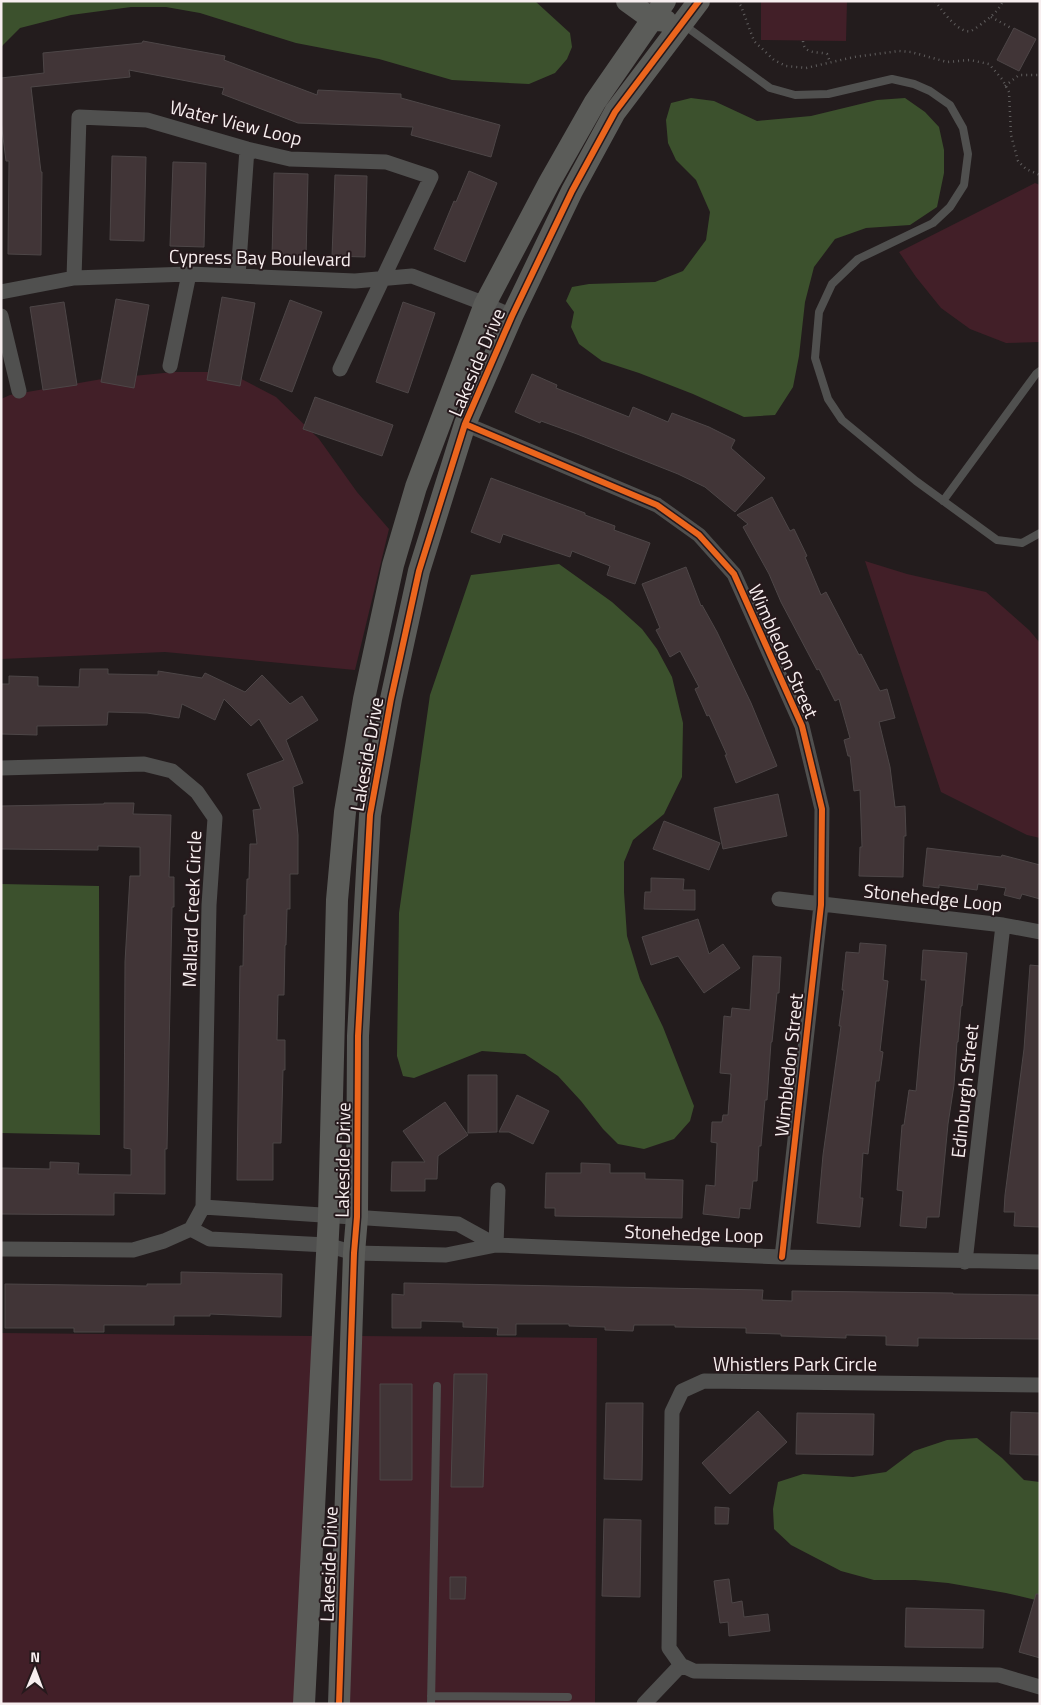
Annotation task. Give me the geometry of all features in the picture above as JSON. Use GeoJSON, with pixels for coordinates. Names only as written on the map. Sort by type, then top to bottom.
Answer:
{"type":"FeatureCollection","features":[{"type":"Feature","properties":{"kind":"street"},"geometry":{"type":"LineString","coordinates":[[627,1],[659,10],[682,23]]}},
{"type":"Feature","properties":{"kind":"street"},"geometry":{"type":"LineString","coordinates":[[674,1],[682,23]]}},
{"type":"Feature","properties":{"kind":"street","name":"Lakeside Drive"},"geometry":{"type":"LineString","coordinates":[[339,1704],[354,1253],[357,1217],[358,1036],[370,815],[391,699],[419,571],[466,424],[512,316],[572,190],[616,112],[699,1]]}},
{"type":"Feature","properties":{"kind":"street","name":"Lakeside Drive"},"geometry":{"type":"LineString","coordinates":[[304,1704],[329,1215],[337,900],[345,812],[364,699],[393,565],[416,487],[485,304],[549,183],[595,102],[659,10]]}},
{"type":"Feature","properties":{"kind":"street","name":"Water View Loop"},"geometry":{"type":"LineString","coordinates":[[74,278],[80,117],[147,120],[247,149],[290,159],[386,162],[431,177],[383,277]]}},
{"type":"Feature","properties":{"kind":"street"},"geometry":{"type":"LineString","coordinates":[[238,276],[247,149]]}},
{"type":"Feature","properties":{"kind":"street"},"geometry":{"type":"LineString","coordinates":[[170,366],[189,274]]}},
{"type":"Feature","properties":{"kind":"street","name":"Cypress Bay Boulevard"},"geometry":{"type":"LineString","coordinates":[[1,292],[74,278],[189,274],[355,280],[412,276],[512,316]]}},
{"type":"Feature","properties":{"kind":"street"},"geometry":{"type":"LineString","coordinates":[[340,369],[383,277]]}},
{"type":"Feature","properties":{"kind":"street"},"geometry":{"type":"LineString","coordinates":[[1,316],[19,391]]}},
{"type":"Feature","properties":{"kind":"street","name":"Wimbledon Street"},"geometry":{"type":"LineString","coordinates":[[466,424],[657,505],[699,535],[734,574],[802,726],[822,809],[821,905],[782,1257]]}},
{"type":"Feature","properties":{"kind":"street","name":"Mallard Creek Circle"},"geometry":{"type":"LineString","coordinates":[[1,768],[144,764],[172,770],[197,792],[215,818],[209,905],[203,1207],[191,1229]]}},
{"type":"Feature","properties":{"kind":"street","name":"Stonehedge Loop"},"geometry":{"type":"LineString","coordinates":[[779,899],[1003,925],[1040,932]]}},
{"type":"Feature","properties":{"kind":"street","name":"Edinburgh Street"},"geometry":{"type":"LineString","coordinates":[[965,1262],[1003,925]]}},
{"type":"Feature","properties":{"kind":"street"},"geometry":{"type":"LineString","coordinates":[[496,1245],[498,1190]]}},
{"type":"Feature","properties":{"kind":"street"},"geometry":{"type":"LineString","coordinates":[[203,1207],[329,1215]]}},
{"type":"Feature","properties":{"kind":"street","name":"Stonehedge Loop"},"geometry":{"type":"LineString","coordinates":[[329,1215],[458,1224],[496,1245]]}},
{"type":"Feature","properties":{"kind":"street"},"geometry":{"type":"LineString","coordinates":[[1,1249],[133,1250],[164,1241],[191,1229],[210,1239],[327,1245]]}},
{"type":"Feature","properties":{"kind":"street","name":"Stonehedge Loop"},"geometry":{"type":"LineString","coordinates":[[327,1245],[354,1253],[446,1255],[496,1245],[782,1257],[1040,1262]]}},
{"type":"Feature","properties":{"kind":"street","name":"Whistlers Park Circle"},"geometry":{"type":"LineString","coordinates":[[681,1665],[669,1648],[672,1412],[682,1391],[704,1382],[1040,1385]]}},
{"type":"Feature","properties":{"kind":"street"},"geometry":{"type":"LineString","coordinates":[[644,1704],[681,1665],[694,1671],[999,1675],[1040,1688]]}},
{"type":"Feature","properties":{"kind":"lane"},"geometry":{"type":"LineString","coordinates":[[682,23],[770,88],[795,95],[828,94],[892,79],[914,84],[930,91],[950,105],[963,128],[968,154],[964,185],[950,207],[933,223],[858,259],[832,284],[819,312],[815,358],[828,399],[842,420],[916,481],[997,540],[1022,543],[1040,534]]}},
{"type":"Feature","properties":{"kind":"lane"},"geometry":{"type":"LineString","coordinates":[[944,501],[1036,374],[1040,372]]}},
{"type":"Feature","properties":{"kind":"lane"},"geometry":{"type":"LineString","coordinates":[[437,1386],[431,1700],[568,1697]]}},
{"type":"Feature","properties":{"kind":"path"},"geometry":{"type":"LineString","coordinates":[[935,1],[963,31],[972,30],[991,17],[1000,8],[1003,1]]}},
{"type":"Feature","properties":{"kind":"path"},"geometry":{"type":"LineString","coordinates":[[991,17],[1014,29]]}},
{"type":"Feature","properties":{"kind":"path"},"geometry":{"type":"LineString","coordinates":[[803,41],[806,49],[811,52],[826,54],[830,62]]}},
{"type":"Feature","properties":{"kind":"path"},"geometry":{"type":"LineString","coordinates":[[1005,86],[1019,75],[1040,75]]}},
{"type":"Feature","properties":{"kind":"shaded area"},"geometry":{"type":"Polygon","coordinates":[[[1,1],[535,1],[570,33],[572,47],[567,59],[555,73],[529,84],[452,80],[379,59],[296,43],[200,13],[166,7],[131,7],[71,15],[20,28],[1,48],[1,1]]]}},
{"type":"Feature","properties":{"kind":"shaded area"},"geometry":{"type":"Polygon","coordinates":[[[761,1],[847,1],[846,41],[761,40],[761,1]]]}},
{"type":"Feature","properties":{"kind":"shaded area"},"geometry":{"type":"Polygon","coordinates":[[[691,98],[714,101],[757,121],[811,116],[877,100],[905,98],[925,112],[939,127],[944,150],[944,173],[937,207],[910,225],[866,228],[835,239],[814,267],[805,302],[799,356],[793,387],[775,415],[744,417],[693,394],[602,361],[579,344],[571,327],[574,312],[566,301],[572,287],[589,284],[655,282],[683,271],[706,240],[710,212],[696,180],[676,160],[668,143],[666,120],[671,103],[691,98]]]}},
{"type":"Feature","properties":{"kind":"shaded area"},"geometry":{"type":"Polygon","coordinates":[[[1035,183],[1040,185],[1040,342],[1006,343],[970,329],[941,308],[899,252],[1035,183]]]}},
{"type":"Feature","properties":{"kind":"shaded area"},"geometry":{"type":"Polygon","coordinates":[[[174,372],[228,372],[276,397],[319,439],[357,492],[389,529],[355,670],[165,652],[1,659],[1,399],[10,395],[102,379],[174,372]]]}},
{"type":"Feature","properties":{"kind":"shaded area"},"geometry":{"type":"Polygon","coordinates":[[[865,561],[907,574],[986,592],[1029,630],[1040,643],[1040,838],[1027,835],[941,792],[865,561]]]}},
{"type":"Feature","properties":{"kind":"shaded area"},"geometry":{"type":"Polygon","coordinates":[[[559,564],[612,602],[642,629],[657,649],[672,677],[683,723],[682,777],[664,814],[633,840],[624,862],[627,936],[640,979],[663,1027],[694,1106],[690,1121],[674,1139],[644,1149],[618,1144],[558,1076],[525,1054],[482,1051],[414,1078],[403,1076],[397,1056],[399,913],[430,695],[471,575],[559,564]]]}},
{"type":"Feature","properties":{"kind":"shaded area"},"geometry":{"type":"Polygon","coordinates":[[[1,884],[99,886],[100,1135],[1,1133],[1,884]]]}},
{"type":"Feature","properties":{"kind":"shaded area"},"geometry":{"type":"Polygon","coordinates":[[[1,1333],[314,1336],[296,1704],[1,1704],[1,1333]]]}},
{"type":"Feature","properties":{"kind":"shaded area"},"geometry":{"type":"Polygon","coordinates":[[[359,1336],[597,1338],[595,1704],[347,1704],[359,1336]]]}},
{"type":"Feature","properties":{"kind":"shaded area"},"geometry":{"type":"Polygon","coordinates":[[[977,1438],[1002,1458],[1024,1480],[1040,1482],[1040,1601],[948,1583],[915,1580],[874,1580],[841,1571],[791,1545],[774,1529],[773,1509],[778,1482],[803,1474],[853,1477],[886,1472],[914,1451],[947,1440],[977,1438]]]}},
{"type":"Feature","properties":{"kind":"building"},"geometry":{"type":"Polygon","coordinates":[[[1014,28],[1036,39],[1019,71],[997,60],[1014,28]]]}},
{"type":"Feature","properties":{"kind":"building"},"geometry":{"type":"Polygon","coordinates":[[[143,41],[225,56],[224,60],[317,95],[318,90],[401,94],[401,98],[500,125],[491,157],[411,135],[413,127],[298,123],[222,94],[224,88],[129,70],[130,77],[31,87],[42,172],[41,255],[8,254],[9,161],[6,161],[1,121],[1,78],[44,73],[43,53],[142,43],[143,41]]]}},
{"type":"Feature","properties":{"kind":"building"},"geometry":{"type":"Polygon","coordinates":[[[112,156],[146,157],[144,241],[110,240],[112,156]]]}},
{"type":"Feature","properties":{"kind":"building"},"geometry":{"type":"Polygon","coordinates":[[[173,162],[206,163],[204,247],[170,246],[173,162]]]}},
{"type":"Feature","properties":{"kind":"building"},"geometry":{"type":"Polygon","coordinates":[[[469,171],[497,183],[465,262],[434,249],[469,171]]]}},
{"type":"Feature","properties":{"kind":"building"},"geometry":{"type":"Polygon","coordinates":[[[274,173],[308,174],[306,258],[272,257],[274,173]]]}},
{"type":"Feature","properties":{"kind":"building"},"geometry":{"type":"Polygon","coordinates":[[[335,175],[367,176],[365,257],[332,256],[335,175]]]}},
{"type":"Feature","properties":{"kind":"building"},"geometry":{"type":"Polygon","coordinates":[[[222,297],[255,303],[240,386],[207,380],[222,297]]]}},
{"type":"Feature","properties":{"kind":"building"},"geometry":{"type":"Polygon","coordinates":[[[116,299],[149,305],[134,388],[101,382],[116,299]]]}},
{"type":"Feature","properties":{"kind":"building"},"geometry":{"type":"Polygon","coordinates":[[[290,300],[322,312],[292,392],[260,380],[290,300]]]}},
{"type":"Feature","properties":{"kind":"building"},"geometry":{"type":"Polygon","coordinates":[[[64,302],[77,385],[43,390],[30,307],[64,302]]]}},
{"type":"Feature","properties":{"kind":"building"},"geometry":{"type":"Polygon","coordinates":[[[403,302],[435,313],[408,393],[376,382],[403,302]]]}},
{"type":"Feature","properties":{"kind":"building"},"geometry":{"type":"Polygon","coordinates":[[[532,374],[557,385],[556,388],[629,417],[633,407],[668,422],[672,413],[709,427],[735,440],[731,448],[765,478],[735,512],[705,487],[678,474],[515,412],[532,374]]]}},
{"type":"Feature","properties":{"kind":"building"},"geometry":{"type":"Polygon","coordinates":[[[315,397],[393,425],[382,456],[303,429],[315,397]]]}},
{"type":"Feature","properties":{"kind":"building"},"geometry":{"type":"Polygon","coordinates":[[[491,478],[585,513],[585,515],[615,526],[614,530],[650,543],[635,584],[607,575],[610,566],[572,551],[570,557],[503,534],[500,543],[471,532],[491,478]]]}},
{"type":"Feature","properties":{"kind":"building"},"geometry":{"type":"Polygon","coordinates":[[[772,497],[790,531],[794,529],[807,556],[805,557],[821,595],[826,592],[880,691],[887,689],[895,718],[879,722],[890,767],[895,807],[905,806],[906,836],[904,836],[903,877],[859,876],[860,847],[862,847],[860,790],[854,791],[850,756],[848,756],[844,740],[850,738],[839,699],[835,701],[781,602],[769,574],[743,527],[748,524],[737,515],[772,497]]]}},
{"type":"Feature","properties":{"kind":"building"},"geometry":{"type":"Polygon","coordinates":[[[686,567],[701,606],[717,632],[751,703],[777,766],[736,783],[725,755],[727,755],[695,689],[699,687],[680,651],[670,657],[656,630],[660,628],[642,584],[686,567]]]}},
{"type":"Feature","properties":{"kind":"building"},"geometry":{"type":"Polygon","coordinates":[[[80,669],[108,669],[108,674],[158,675],[158,671],[202,678],[205,673],[245,692],[262,675],[290,704],[302,696],[318,720],[286,740],[303,783],[293,787],[298,835],[298,874],[290,874],[290,909],[287,909],[284,995],[278,995],[277,1040],[285,1040],[285,1070],[283,1070],[281,1143],[273,1143],[273,1180],[237,1180],[240,966],[243,966],[244,915],[246,915],[250,844],[257,844],[253,810],[261,809],[247,774],[284,760],[259,719],[251,726],[224,699],[215,720],[182,704],[179,718],[147,713],[108,712],[107,725],[37,726],[37,735],[1,734],[1,684],[9,684],[9,676],[38,677],[38,686],[79,687],[80,669]]]}},
{"type":"Feature","properties":{"kind":"building"},"geometry":{"type":"Polygon","coordinates":[[[778,794],[787,836],[723,849],[714,808],[778,794]]]}},
{"type":"Feature","properties":{"kind":"building"},"geometry":{"type":"Polygon","coordinates":[[[134,803],[133,814],[171,815],[169,877],[174,877],[174,907],[172,907],[165,1194],[114,1193],[114,1215],[1,1214],[1,1168],[50,1169],[50,1162],[79,1163],[78,1174],[131,1175],[131,1149],[124,1148],[125,962],[130,876],[140,876],[140,847],[98,846],[98,850],[1,849],[1,806],[134,803]]]}},
{"type":"Feature","properties":{"kind":"building"},"geometry":{"type":"Polygon","coordinates":[[[664,821],[720,843],[709,870],[653,849],[664,821]]]}},
{"type":"Feature","properties":{"kind":"building"},"geometry":{"type":"Polygon","coordinates":[[[927,848],[1001,857],[1002,855],[1040,865],[1040,899],[1022,894],[1020,899],[1004,895],[1006,888],[978,884],[977,890],[939,885],[939,888],[923,886],[927,848]]]}},
{"type":"Feature","properties":{"kind":"building"},"geometry":{"type":"Polygon","coordinates":[[[651,878],[684,879],[683,890],[695,890],[695,910],[644,909],[645,892],[651,892],[651,878]]]}},
{"type":"Feature","properties":{"kind":"building"},"geometry":{"type":"Polygon","coordinates":[[[698,919],[709,954],[723,944],[740,968],[704,993],[678,956],[651,965],[642,937],[698,919]]]}},
{"type":"Feature","properties":{"kind":"building"},"geometry":{"type":"Polygon","coordinates":[[[860,943],[886,945],[883,980],[888,981],[880,1051],[883,1052],[879,1081],[876,1081],[868,1154],[863,1153],[860,1198],[863,1198],[860,1227],[817,1223],[823,1155],[841,1026],[839,1026],[844,990],[842,990],[846,952],[859,953],[860,943]]]}},
{"type":"Feature","properties":{"kind":"building"},"geometry":{"type":"Polygon","coordinates":[[[923,950],[967,953],[939,1217],[927,1217],[926,1228],[900,1226],[903,1191],[897,1190],[902,1125],[904,1125],[909,1090],[916,1091],[926,980],[921,980],[923,950]]]}},
{"type":"Feature","properties":{"kind":"building"},"geometry":{"type":"Polygon","coordinates":[[[753,956],[781,957],[779,993],[777,993],[771,1042],[767,1100],[765,1100],[761,1146],[759,1146],[757,1181],[753,1181],[750,1209],[740,1208],[739,1218],[703,1214],[706,1185],[715,1186],[717,1143],[711,1142],[712,1122],[722,1122],[723,1115],[728,1115],[731,1074],[720,1073],[724,1016],[731,1017],[732,1008],[750,1010],[753,956]]]}},
{"type":"Feature","properties":{"kind":"building"},"geometry":{"type":"Polygon","coordinates":[[[1030,965],[1040,966],[1040,1227],[1014,1226],[1015,1212],[1004,1212],[1024,1049],[1030,965]]]}},
{"type":"Feature","properties":{"kind":"building"},"geometry":{"type":"Polygon","coordinates":[[[468,1075],[497,1075],[497,1132],[468,1133],[468,1075]]]}},
{"type":"Feature","properties":{"kind":"building"},"geometry":{"type":"Polygon","coordinates":[[[517,1095],[549,1111],[533,1144],[509,1132],[499,1132],[517,1095]]]}},
{"type":"Feature","properties":{"kind":"building"},"geometry":{"type":"Polygon","coordinates":[[[445,1102],[468,1135],[438,1156],[437,1179],[425,1179],[425,1191],[391,1191],[392,1162],[425,1162],[403,1131],[445,1102]]]}},
{"type":"Feature","properties":{"kind":"building"},"geometry":{"type":"Polygon","coordinates":[[[581,1163],[610,1164],[610,1173],[645,1173],[645,1179],[683,1180],[682,1218],[555,1216],[555,1208],[545,1208],[546,1173],[581,1173],[581,1163]]]}},
{"type":"Feature","properties":{"kind":"building"},"geometry":{"type":"Polygon","coordinates":[[[181,1272],[282,1274],[281,1317],[210,1314],[210,1316],[174,1316],[174,1325],[104,1325],[104,1332],[74,1332],[74,1328],[5,1328],[5,1284],[147,1286],[147,1284],[181,1284],[181,1272]]]}},
{"type":"Feature","properties":{"kind":"building"},"geometry":{"type":"Polygon","coordinates":[[[404,1283],[763,1290],[762,1300],[792,1301],[792,1291],[1040,1295],[1040,1339],[918,1338],[918,1346],[886,1345],[886,1336],[846,1335],[846,1338],[781,1336],[781,1334],[746,1333],[746,1328],[675,1327],[675,1325],[634,1325],[633,1331],[605,1330],[605,1327],[569,1326],[569,1324],[516,1324],[516,1335],[497,1335],[498,1328],[463,1327],[463,1322],[421,1321],[421,1328],[392,1328],[392,1294],[404,1295],[404,1283]]]}},
{"type":"Feature","properties":{"kind":"building"},"geometry":{"type":"Polygon","coordinates":[[[454,1374],[487,1374],[483,1487],[451,1487],[454,1374]]]}},
{"type":"Feature","properties":{"kind":"building"},"geometry":{"type":"Polygon","coordinates":[[[380,1384],[412,1384],[412,1480],[380,1480],[380,1384]]]}},
{"type":"Feature","properties":{"kind":"building"},"geometry":{"type":"Polygon","coordinates":[[[606,1403],[643,1403],[642,1480],[604,1479],[606,1403]]]}},
{"type":"Feature","properties":{"kind":"building"},"geometry":{"type":"Polygon","coordinates":[[[758,1411],[787,1442],[730,1494],[702,1463],[758,1411]]]}},
{"type":"Feature","properties":{"kind":"building"},"geometry":{"type":"Polygon","coordinates":[[[1011,1412],[1040,1413],[1040,1455],[1010,1454],[1011,1412]]]}},
{"type":"Feature","properties":{"kind":"building"},"geometry":{"type":"Polygon","coordinates":[[[797,1413],[874,1414],[873,1455],[796,1454],[797,1413]]]}},
{"type":"Feature","properties":{"kind":"building"},"geometry":{"type":"Polygon","coordinates":[[[715,1507],[729,1508],[728,1524],[715,1524],[715,1507]]]}},
{"type":"Feature","properties":{"kind":"building"},"geometry":{"type":"Polygon","coordinates":[[[604,1519],[641,1520],[640,1597],[602,1596],[604,1519]]]}},
{"type":"Feature","properties":{"kind":"building"},"geometry":{"type":"Polygon","coordinates":[[[450,1577],[466,1577],[465,1599],[450,1599],[450,1577]]]}},
{"type":"Feature","properties":{"kind":"building"},"geometry":{"type":"Polygon","coordinates":[[[729,1579],[732,1603],[742,1601],[744,1617],[768,1614],[770,1631],[729,1636],[728,1622],[720,1623],[714,1581],[729,1579]]]}},
{"type":"Feature","properties":{"kind":"building"},"geometry":{"type":"Polygon","coordinates":[[[1036,1594],[1040,1594],[1040,1658],[1019,1652],[1036,1594]]]}},
{"type":"Feature","properties":{"kind":"building"},"geometry":{"type":"Polygon","coordinates":[[[906,1608],[984,1610],[983,1648],[905,1647],[906,1608]]]}},
{"type":"Feature","properties":{"kind":"cycle path"},"geometry":{"type":"LineString","coordinates":[[339,1704],[354,1253],[357,1217],[358,1036],[370,815],[391,699],[419,571],[465,424],[512,316],[572,191],[615,112],[699,1]]}},
{"type":"Feature","properties":{"kind":"cycle path"},"geometry":{"type":"LineString","coordinates":[[465,424],[657,505],[699,535],[734,574],[802,726],[822,809],[821,905],[782,1257]]}}]}
